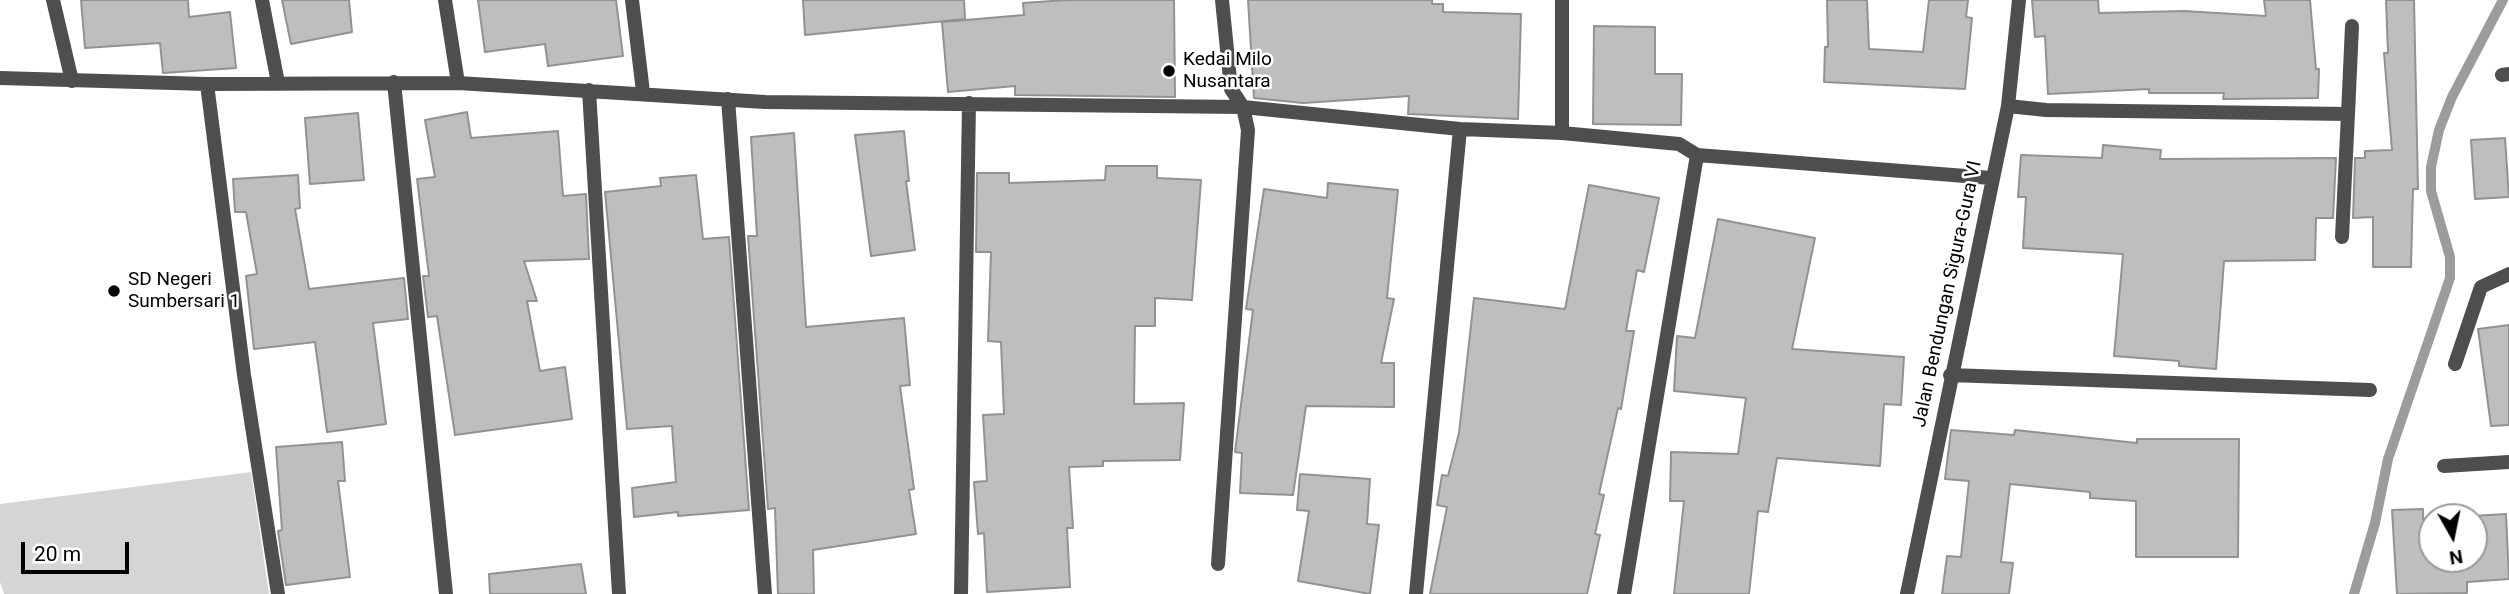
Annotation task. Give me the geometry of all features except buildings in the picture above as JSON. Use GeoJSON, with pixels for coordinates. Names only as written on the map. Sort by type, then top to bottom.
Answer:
{"type":"FeatureCollection","features":[{"type":"Feature","properties":{"kind":"street"},"geometry":{"type":"LineString","coordinates":[[53,0],[72,81]]}},
{"type":"Feature","properties":{"kind":"street"},"geometry":{"type":"LineString","coordinates":[[262,0],[278,83]]}},
{"type":"Feature","properties":{"kind":"street"},"geometry":{"type":"LineString","coordinates":[[445,0],[458,83]]}},
{"type":"Feature","properties":{"kind":"street"},"geometry":{"type":"LineString","coordinates":[[632,0],[643,92]]}},
{"type":"Feature","properties":{"kind":"street"},"geometry":{"type":"LineString","coordinates":[[1218,564],[1248,130],[1243,107],[1231,89],[1222,0]]}},
{"type":"Feature","properties":{"kind":"street"},"geometry":{"type":"LineString","coordinates":[[1562,0],[1562,133]]}},
{"type":"Feature","properties":{"kind":"street","name":"Jalan Bendungan Sigura-Gura VI"},"geometry":{"type":"LineString","coordinates":[[1907,594],[1990,178],[2008,106],[2019,0]]}},
{"type":"Feature","properties":{"kind":"street"},"geometry":{"type":"LineString","coordinates":[[2342,237],[2353,26]]}},
{"type":"Feature","properties":{"kind":"street"},"geometry":{"type":"LineString","coordinates":[[0,78],[206,84],[458,83],[728,99],[1243,107],[1460,129],[1562,133],[1679,144],[1697,155],[1990,178]]}},
{"type":"Feature","properties":{"kind":"street"},"geometry":{"type":"LineString","coordinates":[[394,82],[446,594]]}},
{"type":"Feature","properties":{"kind":"street"},"geometry":{"type":"LineString","coordinates":[[206,84],[244,375],[278,594]]}},
{"type":"Feature","properties":{"kind":"street"},"geometry":{"type":"LineString","coordinates":[[589,90],[620,594]]}},
{"type":"Feature","properties":{"kind":"street"},"geometry":{"type":"LineString","coordinates":[[728,99],[765,594]]}},
{"type":"Feature","properties":{"kind":"street"},"geometry":{"type":"LineString","coordinates":[[961,594],[969,103]]}},
{"type":"Feature","properties":{"kind":"street"},"geometry":{"type":"LineString","coordinates":[[2008,106],[2046,110],[2348,114]]}},
{"type":"Feature","properties":{"kind":"street"},"geometry":{"type":"LineString","coordinates":[[1416,594],[1460,129]]}},
{"type":"Feature","properties":{"kind":"street"},"geometry":{"type":"LineString","coordinates":[[1624,594],[1697,155]]}},
{"type":"Feature","properties":{"kind":"street"},"geometry":{"type":"LineString","coordinates":[[2455,364],[2481,287],[2509,274]]}},
{"type":"Feature","properties":{"kind":"street"},"geometry":{"type":"LineString","coordinates":[[1950,375],[2370,390]]}},
{"type":"Feature","properties":{"kind":"street"},"geometry":{"type":"LineString","coordinates":[[2444,466],[2509,462]]}},
{"type":"Feature","properties":{"kind":"shaded area"},"geometry":{"type":"Polygon","coordinates":[[[251,472],[269,594],[4,594],[0,582],[0,504],[251,472]]]}},
{"type":"Feature","properties":{"kind":"waterway"},"geometry":{"type":"LineString","coordinates":[[2354,594],[2375,523],[2388,459],[2450,278],[2450,257],[2431,191],[2431,167],[2439,130],[2452,97],[2503,0]]}},
{"type":"Feature","properties":{"kind":"place","name":"Kedai Milo Nusantara"},"geometry":{"type":"Point","coordinates":[1169,71]}},
{"type":"Feature","properties":{"kind":"place","name":"SD Negeri Sumbersari 1"},"geometry":{"type":"Point","coordinates":[114,291]}}]}
